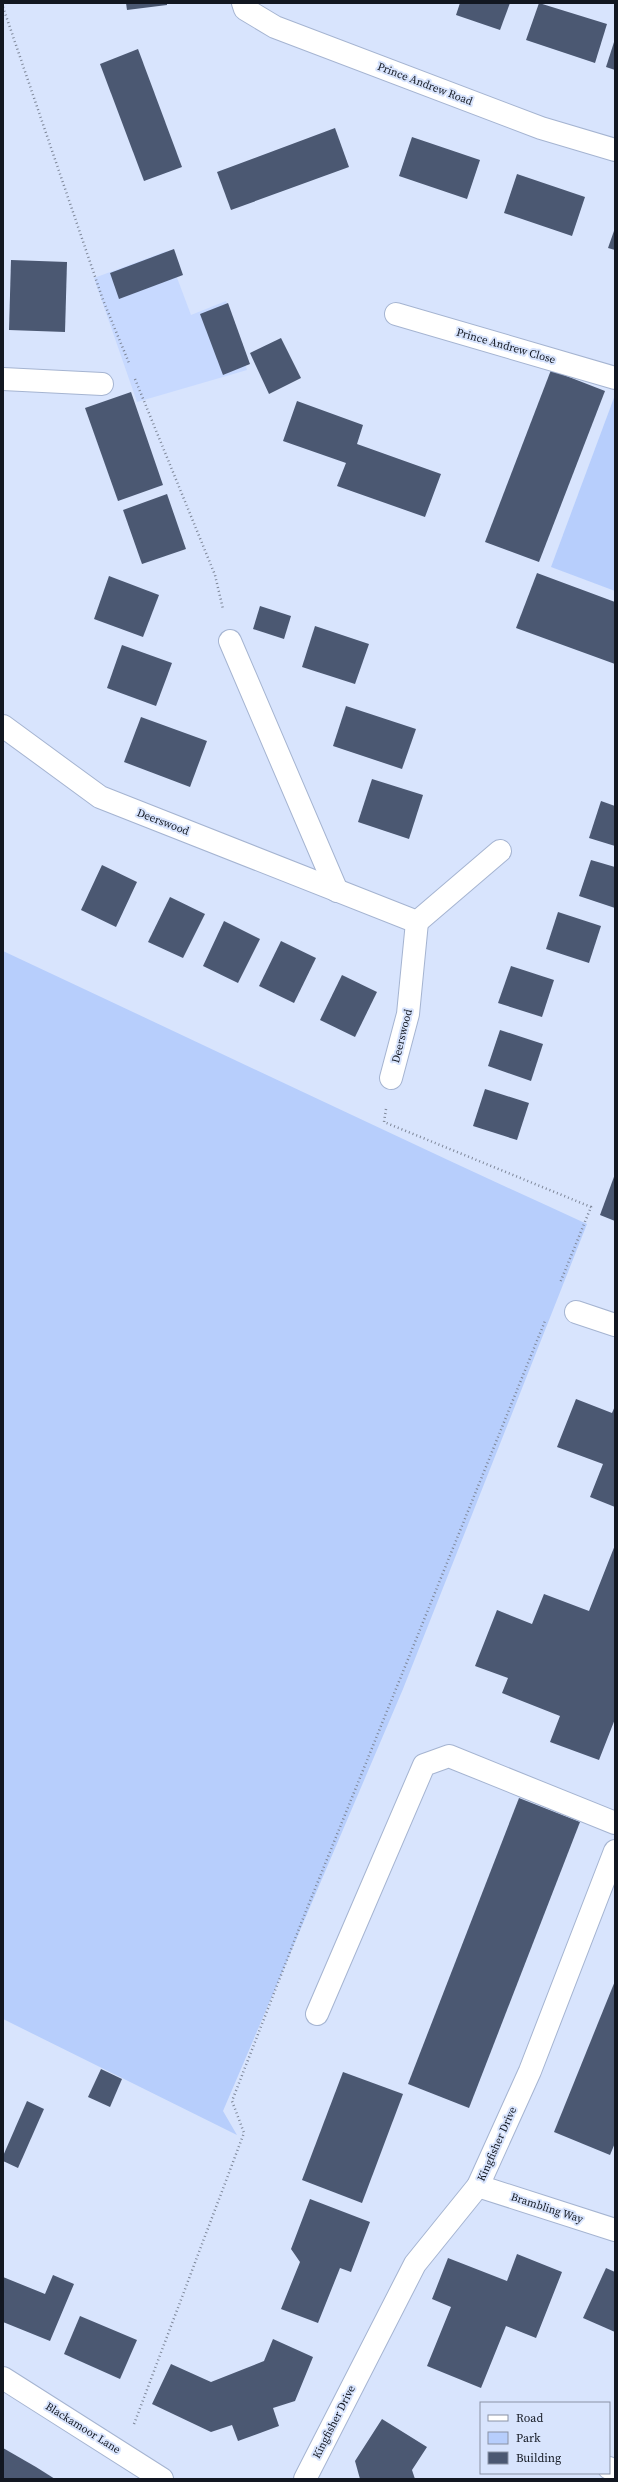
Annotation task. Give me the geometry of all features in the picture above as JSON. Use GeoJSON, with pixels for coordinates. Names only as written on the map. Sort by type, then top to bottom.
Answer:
{"type":"FeatureCollection","features":[{"type":"Feature","properties":{"kind":"street","name":"Prince Andrew Road"},"geometry":{"type":"LineString","coordinates":[[243,3],[245,9],[275,27],[541,128],[615,150]]}},
{"type":"Feature","properties":{"kind":"street","name":"Prince Andrew Close"},"geometry":{"type":"LineString","coordinates":[[396,314],[615,378]]}},
{"type":"Feature","properties":{"kind":"street"},"geometry":{"type":"LineString","coordinates":[[3,379],[102,384]]}},
{"type":"Feature","properties":{"kind":"street"},"geometry":{"type":"LineString","coordinates":[[230,641],[337,891]]}},
{"type":"Feature","properties":{"kind":"street","name":"Deerswood"},"geometry":{"type":"LineString","coordinates":[[3,726],[100,797],[417,922],[408,1014],[391,1078]]}},
{"type":"Feature","properties":{"kind":"street"},"geometry":{"type":"LineString","coordinates":[[417,922],[500,851]]}},
{"type":"Feature","properties":{"kind":"street"},"geometry":{"type":"LineString","coordinates":[[576,1312],[615,1325]]}},
{"type":"Feature","properties":{"kind":"street"},"geometry":{"type":"LineString","coordinates":[[316,2014],[424,1765],[449,1756],[615,1823]]}},
{"type":"Feature","properties":{"kind":"street","name":"Kingfisher Drive"},"geometry":{"type":"LineString","coordinates":[[305,2479],[416,2264],[478,2186],[530,2070],[615,1851]]}},
{"type":"Feature","properties":{"kind":"street","name":"Brambling Way"},"geometry":{"type":"LineString","coordinates":[[478,2186],[615,2230]]}},
{"type":"Feature","properties":{"kind":"street","name":"Blackamoor Lane"},"geometry":{"type":"LineString","coordinates":[[3,2378],[162,2479]]}},
{"type":"Feature","properties":{"kind":"path"},"geometry":{"type":"LineString","coordinates":[[3,7],[103,300],[129,365]]}},
{"type":"Feature","properties":{"kind":"path"},"geometry":{"type":"LineString","coordinates":[[132,372],[215,575],[230,641]]}},
{"type":"Feature","properties":{"kind":"path"},"geometry":{"type":"LineString","coordinates":[[391,1078],[384,1122],[591,1207],[558,1288]]}},
{"type":"Feature","properties":{"kind":"path"},"geometry":{"type":"LineString","coordinates":[[123,2453],[244,2133],[232,2101],[304,1916],[546,1318]]}},
{"type":"Feature","properties":{"kind":"shaded area"},"geometry":{"type":"Polygon","coordinates":[[[167,251],[191,315],[226,301],[247,370],[137,402],[94,278],[167,251]]]}},
{"type":"Feature","properties":{"kind":"green space"},"geometry":{"type":"Polygon","coordinates":[[[615,395],[615,591],[551,567],[615,395]]]}},
{"type":"Feature","properties":{"kind":"green space"},"geometry":{"type":"Polygon","coordinates":[[[3,951],[368,1123],[587,1224],[403,1689],[223,2111],[237,2135],[3,2019],[3,951]]]}},
{"type":"Feature","properties":{"kind":"building"},"geometry":{"type":"Polygon","coordinates":[[[126,3],[167,3],[167,5],[127,10],[126,3]]]}},
{"type":"Feature","properties":{"kind":"building"},"geometry":{"type":"Polygon","coordinates":[[[460,3],[510,3],[500,30],[456,15],[460,3]]]}},
{"type":"Feature","properties":{"kind":"building"},"geometry":{"type":"Polygon","coordinates":[[[539,3],[607,24],[595,63],[526,40],[539,3]]]}},
{"type":"Feature","properties":{"kind":"building"},"geometry":{"type":"Polygon","coordinates":[[[615,39],[615,70],[606,67],[615,39]]]}},
{"type":"Feature","properties":{"kind":"building"},"geometry":{"type":"Polygon","coordinates":[[[138,49],[182,167],[144,181],[100,64],[138,49]]]}},
{"type":"Feature","properties":{"kind":"building"},"geometry":{"type":"Polygon","coordinates":[[[335,128],[349,167],[231,210],[217,172],[335,128]]]}},
{"type":"Feature","properties":{"kind":"building"},"geometry":{"type":"Polygon","coordinates":[[[412,137],[480,160],[467,199],[399,176],[412,137]]]}},
{"type":"Feature","properties":{"kind":"building"},"geometry":{"type":"Polygon","coordinates":[[[517,174],[585,197],[572,236],[504,213],[517,174]]]}},
{"type":"Feature","properties":{"kind":"building"},"geometry":{"type":"Polygon","coordinates":[[[615,228],[615,250],[608,248],[615,228]]]}},
{"type":"Feature","properties":{"kind":"building"},"geometry":{"type":"Polygon","coordinates":[[[174,249],[183,275],[119,299],[110,273],[174,249]]]}},
{"type":"Feature","properties":{"kind":"building"},"geometry":{"type":"Polygon","coordinates":[[[11,260],[67,262],[65,332],[9,330],[11,260]]]}},
{"type":"Feature","properties":{"kind":"building"},"geometry":{"type":"Polygon","coordinates":[[[228,303],[250,364],[223,375],[200,314],[228,303]]]}},
{"type":"Feature","properties":{"kind":"building"},"geometry":{"type":"Polygon","coordinates":[[[281,338],[301,378],[269,394],[250,353],[281,338]]]}},
{"type":"Feature","properties":{"kind":"building"},"geometry":{"type":"Polygon","coordinates":[[[551,370],[605,391],[539,562],[485,542],[551,370]]]}},
{"type":"Feature","properties":{"kind":"building"},"geometry":{"type":"Polygon","coordinates":[[[131,392],[163,485],[118,501],[85,408],[131,392]]]}},
{"type":"Feature","properties":{"kind":"building"},"geometry":{"type":"Polygon","coordinates":[[[297,401],[363,425],[357,444],[441,474],[425,517],[337,486],[346,463],[283,441],[297,401]]]}},
{"type":"Feature","properties":{"kind":"building"},"geometry":{"type":"Polygon","coordinates":[[[167,494],[186,549],[142,564],[123,510],[167,494]]]}},
{"type":"Feature","properties":{"kind":"building"},"geometry":{"type":"Polygon","coordinates":[[[537,573],[615,602],[615,664],[516,628],[537,573]]]}},
{"type":"Feature","properties":{"kind":"building"},"geometry":{"type":"Polygon","coordinates":[[[109,576],[159,595],[143,637],[94,619],[109,576]]]}},
{"type":"Feature","properties":{"kind":"building"},"geometry":{"type":"Polygon","coordinates":[[[260,606],[291,616],[284,639],[253,629],[260,606]]]}},
{"type":"Feature","properties":{"kind":"building"},"geometry":{"type":"Polygon","coordinates":[[[315,626],[369,644],[355,684],[302,667],[315,626]]]}},
{"type":"Feature","properties":{"kind":"building"},"geometry":{"type":"Polygon","coordinates":[[[122,645],[172,663],[156,706],[107,688],[122,645]]]}},
{"type":"Feature","properties":{"kind":"building"},"geometry":{"type":"Polygon","coordinates":[[[346,706],[416,729],[402,769],[333,746],[346,706]]]}},
{"type":"Feature","properties":{"kind":"building"},"geometry":{"type":"Polygon","coordinates":[[[141,717],[207,741],[190,787],[124,762],[141,717]]]}},
{"type":"Feature","properties":{"kind":"building"},"geometry":{"type":"Polygon","coordinates":[[[372,779],[423,795],[409,839],[358,822],[372,779]]]}},
{"type":"Feature","properties":{"kind":"building"},"geometry":{"type":"Polygon","coordinates":[[[601,801],[615,806],[615,846],[589,838],[601,801]]]}},
{"type":"Feature","properties":{"kind":"building"},"geometry":{"type":"Polygon","coordinates":[[[591,860],[615,867],[615,908],[579,896],[591,860]]]}},
{"type":"Feature","properties":{"kind":"building"},"geometry":{"type":"Polygon","coordinates":[[[102,865],[137,882],[116,927],[81,910],[102,865]]]}},
{"type":"Feature","properties":{"kind":"building"},"geometry":{"type":"Polygon","coordinates":[[[170,897],[205,914],[183,958],[148,942],[170,897]]]}},
{"type":"Feature","properties":{"kind":"building"},"geometry":{"type":"Polygon","coordinates":[[[558,912],[601,926],[589,963],[546,949],[558,912]]]}},
{"type":"Feature","properties":{"kind":"building"},"geometry":{"type":"Polygon","coordinates":[[[224,921],[260,939],[238,983],[203,966],[224,921]]]}},
{"type":"Feature","properties":{"kind":"building"},"geometry":{"type":"Polygon","coordinates":[[[281,941],[316,958],[294,1003],[259,986],[281,941]]]}},
{"type":"Feature","properties":{"kind":"building"},"geometry":{"type":"Polygon","coordinates":[[[511,966],[554,980],[542,1017],[498,1003],[511,966]]]}},
{"type":"Feature","properties":{"kind":"building"},"geometry":{"type":"Polygon","coordinates":[[[342,975],[377,992],[355,1037],[320,1020],[342,975]]]}},
{"type":"Feature","properties":{"kind":"building"},"geometry":{"type":"Polygon","coordinates":[[[500,1030],[543,1044],[531,1081],[488,1066],[500,1030]]]}},
{"type":"Feature","properties":{"kind":"building"},"geometry":{"type":"Polygon","coordinates":[[[485,1089],[529,1103],[517,1140],[473,1126],[485,1089]]]}},
{"type":"Feature","properties":{"kind":"building"},"geometry":{"type":"Polygon","coordinates":[[[615,1174],[615,1221],[600,1215],[615,1174]]]}},
{"type":"Feature","properties":{"kind":"building"},"geometry":{"type":"Polygon","coordinates":[[[576,1399],[612,1413],[615,1406],[615,1507],[590,1497],[603,1464],[557,1447],[576,1399]]]}},
{"type":"Feature","properties":{"kind":"building"},"geometry":{"type":"Polygon","coordinates":[[[615,1545],[615,1719],[599,1760],[550,1742],[560,1716],[502,1693],[508,1678],[475,1666],[497,1610],[532,1624],[544,1594],[589,1611],[615,1545]]]}},
{"type":"Feature","properties":{"kind":"building"},"geometry":{"type":"Polygon","coordinates":[[[519,1798],[580,1822],[469,2108],[408,2084],[519,1798]]]}},
{"type":"Feature","properties":{"kind":"building"},"geometry":{"type":"Polygon","coordinates":[[[615,1981],[615,2143],[610,2155],[554,2132],[615,1981]]]}},
{"type":"Feature","properties":{"kind":"building"},"geometry":{"type":"Polygon","coordinates":[[[101,2069],[122,2079],[110,2107],[88,2097],[101,2069]]]}},
{"type":"Feature","properties":{"kind":"building"},"geometry":{"type":"Polygon","coordinates":[[[343,2072],[403,2094],[362,2203],[302,2180],[343,2072]]]}},
{"type":"Feature","properties":{"kind":"building"},"geometry":{"type":"Polygon","coordinates":[[[27,2101],[44,2109],[18,2168],[3,2161],[3,2156],[27,2101]]]}},
{"type":"Feature","properties":{"kind":"building"},"geometry":{"type":"Polygon","coordinates":[[[310,2199],[370,2222],[351,2272],[340,2268],[318,2323],[281,2309],[300,2262],[291,2249],[310,2199]]]}},
{"type":"Feature","properties":{"kind":"building"},"geometry":{"type":"Polygon","coordinates":[[[517,2254],[562,2272],[536,2338],[506,2326],[481,2388],[427,2366],[451,2307],[432,2299],[448,2258],[507,2281],[517,2254]]]}},
{"type":"Feature","properties":{"kind":"building"},"geometry":{"type":"Polygon","coordinates":[[[606,2268],[615,2272],[615,2332],[583,2318],[606,2268]]]}},
{"type":"Feature","properties":{"kind":"building"},"geometry":{"type":"Polygon","coordinates":[[[53,2275],[74,2284],[50,2341],[3,2322],[3,2277],[45,2294],[53,2275]]]}},
{"type":"Feature","properties":{"kind":"building"},"geometry":{"type":"Polygon","coordinates":[[[80,2316],[137,2340],[120,2379],[64,2354],[80,2316]]]}},
{"type":"Feature","properties":{"kind":"building"},"geometry":{"type":"Polygon","coordinates":[[[273,2339],[313,2357],[295,2401],[273,2408],[279,2426],[238,2441],[232,2425],[211,2432],[152,2404],[171,2364],[211,2382],[264,2361],[273,2339]]]}},
{"type":"Feature","properties":{"kind":"building"},"geometry":{"type":"Polygon","coordinates":[[[382,2419],[427,2447],[412,2470],[415,2479],[360,2479],[355,2461],[382,2419]]]}},
{"type":"Feature","properties":{"kind":"building"},"geometry":{"type":"Polygon","coordinates":[[[3,2448],[36,2467],[55,2479],[3,2479],[3,2448]]]}}]}
